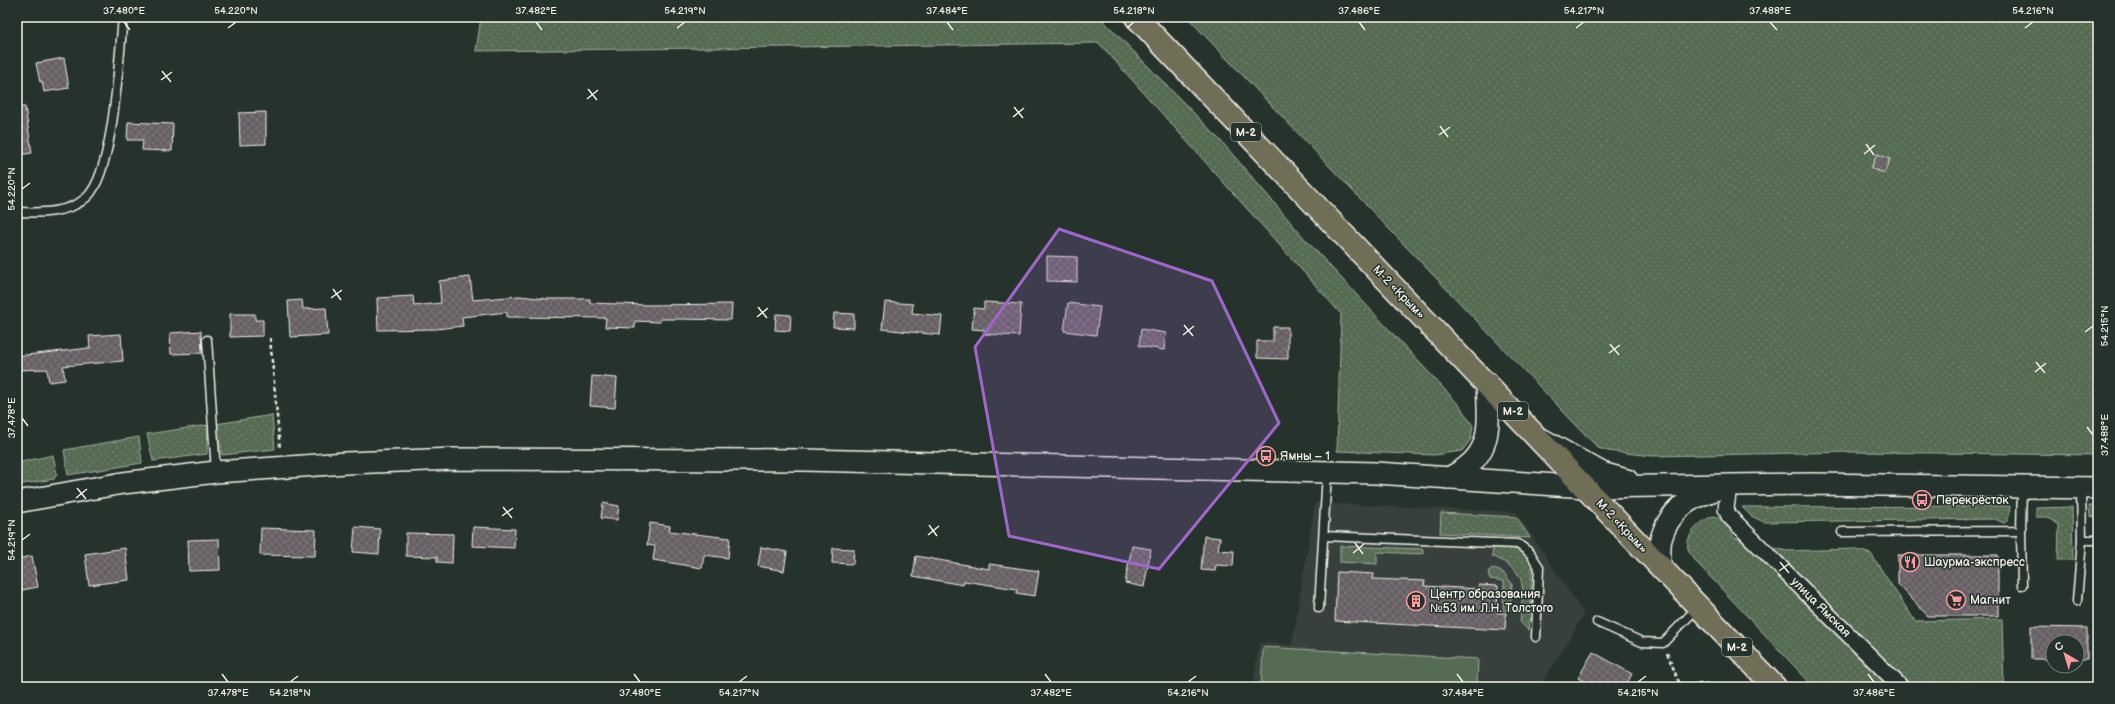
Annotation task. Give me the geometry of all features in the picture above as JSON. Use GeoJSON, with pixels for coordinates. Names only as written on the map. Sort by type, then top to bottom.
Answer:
{"type":"FeatureCollection","features":[{"type":"Feature","properties":{"kind":"highway","name":"М-2 «Крым»"},"geometry":{"type":"LineString","coordinates":[[1136,17],[1487,383],[1660,567]]}},
{"type":"Feature","properties":{"kind":"highway","name":"М-2"},"geometry":{"type":"LineString","coordinates":[[1660,567],[1774,687]]}},
{"type":"Feature","properties":{"kind":"main road"},"geometry":{"type":"LineString","coordinates":[[1448,478],[1467,467],[1483,448],[1487,436],[1487,383]]}},
{"type":"Feature","properties":{"kind":"main road"},"geometry":{"type":"LineString","coordinates":[[1539,438],[1602,473],[1650,486]]}},
{"type":"Feature","properties":{"kind":"main road"},"geometry":{"type":"LineString","coordinates":[[17,502],[123,483],[281,466],[455,460],[629,458],[875,461],[1376,473],[1586,487],[1812,484],[2089,488]]}},
{"type":"Feature","properties":{"kind":"main road"},"geometry":{"type":"LineString","coordinates":[[1660,567],[1661,540],[1674,512],[1696,496],[1730,485]]}},
{"type":"Feature","properties":{"kind":"street","name":"улица Ямская"},"geometry":{"type":"LineString","coordinates":[[1730,485],[1726,509],[1729,516],[1901,687]]}},
{"type":"Feature","properties":{"kind":"lane"},"geometry":{"type":"LineString","coordinates":[[17,212],[37,212],[67,208],[82,201],[93,190],[99,176],[108,144],[123,17]]}},
{"type":"Feature","properties":{"kind":"lane"},"geometry":{"type":"LineString","coordinates":[[207,340],[216,472]]}},
{"type":"Feature","properties":{"kind":"lane"},"geometry":{"type":"LineString","coordinates":[[1319,608],[1327,473]]}},
{"type":"Feature","properties":{"kind":"lane"},"geometry":{"type":"LineString","coordinates":[[2022,487],[2022,585]]}},
{"type":"Feature","properties":{"kind":"lane"},"geometry":{"type":"LineString","coordinates":[[2077,601],[2082,540],[2089,488]]}},
{"type":"Feature","properties":{"kind":"lane"},"geometry":{"type":"LineString","coordinates":[[1842,532],[2021,531]]}},
{"type":"Feature","properties":{"kind":"lane"},"geometry":{"type":"LineString","coordinates":[[1324,536],[1518,544],[1530,553],[1539,567],[1536,637]]}},
{"type":"Feature","properties":{"kind":"lane"},"geometry":{"type":"LineString","coordinates":[[2082,540],[2098,540]]}},
{"type":"Feature","properties":{"kind":"lane"},"geometry":{"type":"LineString","coordinates":[[1596,622],[1642,642],[1663,643],[1699,607]]}},
{"type":"Feature","properties":{"kind":"path"},"geometry":{"type":"LineString","coordinates":[[270,338],[281,466]]}},
{"type":"Feature","properties":{"kind":"path"},"geometry":{"type":"LineString","coordinates":[[1663,643],[1682,687],[1697,683],[1708,684],[1712,687]]}},
{"type":"Feature","properties":{"kind":"highlighted area"},"geometry":{"type":"Polygon","coordinates":[[[1059,229],[1212,281],[1279,423],[1159,569],[1009,536],[975,347],[1059,229]]]}},
{"type":"Feature","properties":{"kind":"shaded area"},"geometry":{"type":"Polygon","coordinates":[[[1315,503],[1516,512],[1584,614],[1540,687],[1253,687],[1259,643],[1292,645],[1315,503]]]}},
{"type":"Feature","properties":{"kind":"green space"},"geometry":{"type":"Polygon","coordinates":[[[481,17],[1100,17],[1222,142],[1305,239],[1460,406],[1473,426],[1471,439],[1462,451],[1434,455],[1337,451],[1341,314],[1099,43],[476,51],[481,17]]]}},
{"type":"Feature","properties":{"kind":"green space"},"geometry":{"type":"Polygon","coordinates":[[[1187,17],[2098,17],[2098,455],[1852,452],[1653,456],[1608,451],[1598,448],[1187,17]]]}},
{"type":"Feature","properties":{"kind":"green space"},"geometry":{"type":"Polygon","coordinates":[[[272,415],[275,449],[222,455],[216,424],[272,415]]]}},
{"type":"Feature","properties":{"kind":"green space"},"geometry":{"type":"Polygon","coordinates":[[[208,425],[207,454],[153,461],[147,434],[208,425]]]}},
{"type":"Feature","properties":{"kind":"green space"},"geometry":{"type":"Polygon","coordinates":[[[139,437],[142,463],[68,475],[64,450],[139,437]]]}},
{"type":"Feature","properties":{"kind":"green space"},"geometry":{"type":"Polygon","coordinates":[[[53,455],[57,474],[54,479],[17,485],[17,463],[53,455]]]}},
{"type":"Feature","properties":{"kind":"green space"},"geometry":{"type":"Polygon","coordinates":[[[2010,506],[2008,520],[2004,523],[1995,519],[1764,522],[1751,516],[1742,507],[2010,506]]]}},
{"type":"Feature","properties":{"kind":"green space"},"geometry":{"type":"Polygon","coordinates":[[[2089,506],[2098,506],[2098,518],[2090,516],[2089,506]]]}},
{"type":"Feature","properties":{"kind":"green space"},"geometry":{"type":"Polygon","coordinates":[[[2072,507],[2073,560],[2058,560],[2059,525],[2048,517],[2036,517],[2036,508],[2072,507]]]}},
{"type":"Feature","properties":{"kind":"green space"},"geometry":{"type":"Polygon","coordinates":[[[1441,513],[1516,517],[1530,538],[1440,533],[1441,513]]]}},
{"type":"Feature","properties":{"kind":"green space"},"geometry":{"type":"Polygon","coordinates":[[[1713,516],[1724,521],[1729,527],[1734,538],[1787,551],[1854,549],[1871,554],[1915,621],[2002,619],[2004,687],[1814,687],[1699,565],[1690,553],[1688,543],[1691,533],[1704,521],[1713,516]]]}},
{"type":"Feature","properties":{"kind":"green space"},"geometry":{"type":"Polygon","coordinates":[[[1340,546],[1423,549],[1423,554],[1377,552],[1377,564],[1340,562],[1340,546]]]}},
{"type":"Feature","properties":{"kind":"green space"},"geometry":{"type":"Polygon","coordinates":[[[1493,547],[1516,549],[1524,554],[1532,563],[1531,612],[1528,630],[1520,622],[1522,598],[1521,582],[1513,568],[1492,556],[1493,547]]]}},
{"type":"Feature","properties":{"kind":"green space"},"geometry":{"type":"Polygon","coordinates":[[[1492,568],[1504,573],[1512,584],[1510,611],[1503,610],[1504,581],[1490,579],[1488,572],[1492,568]]]}},
{"type":"Feature","properties":{"kind":"green space"},"geometry":{"type":"Polygon","coordinates":[[[1263,647],[1478,659],[1477,687],[1261,687],[1263,647]]]}},
{"type":"Feature","properties":{"kind":"building"},"geometry":{"type":"Polygon","coordinates":[[[64,58],[69,88],[44,92],[36,63],[64,58]]]}},
{"type":"Feature","properties":{"kind":"building"},"geometry":{"type":"Polygon","coordinates":[[[17,107],[25,107],[32,153],[17,155],[17,107]]]}},
{"type":"Feature","properties":{"kind":"building"},"geometry":{"type":"Polygon","coordinates":[[[266,112],[266,144],[240,145],[239,113],[266,112]]]}},
{"type":"Feature","properties":{"kind":"building"},"geometry":{"type":"Polygon","coordinates":[[[128,122],[173,124],[172,151],[142,150],[143,140],[127,140],[128,122]]]}},
{"type":"Feature","properties":{"kind":"building"},"geometry":{"type":"Polygon","coordinates":[[[1877,154],[1890,159],[1884,173],[1871,168],[1877,154]]]}},
{"type":"Feature","properties":{"kind":"building"},"geometry":{"type":"Polygon","coordinates":[[[1047,256],[1077,257],[1077,282],[1047,281],[1047,256]]]}},
{"type":"Feature","properties":{"kind":"building"},"geometry":{"type":"Polygon","coordinates":[[[470,277],[473,300],[519,296],[547,299],[590,299],[590,303],[647,305],[732,304],[731,320],[660,319],[660,322],[635,321],[635,328],[605,327],[606,318],[507,317],[507,312],[462,317],[463,326],[436,329],[378,330],[377,298],[413,296],[414,306],[441,303],[439,281],[470,277]]]}},
{"type":"Feature","properties":{"kind":"building"},"geometry":{"type":"Polygon","coordinates":[[[302,300],[303,309],[326,308],[328,335],[290,337],[288,301],[302,300]]]}},
{"type":"Feature","properties":{"kind":"building"},"geometry":{"type":"Polygon","coordinates":[[[885,302],[913,304],[912,313],[942,316],[940,335],[882,329],[885,302]]]}},
{"type":"Feature","properties":{"kind":"building"},"geometry":{"type":"Polygon","coordinates":[[[984,302],[1021,304],[1019,336],[984,334],[985,330],[972,329],[974,308],[984,309],[984,302]]]}},
{"type":"Feature","properties":{"kind":"building"},"geometry":{"type":"Polygon","coordinates":[[[1068,303],[1100,307],[1096,335],[1064,331],[1068,303]]]}},
{"type":"Feature","properties":{"kind":"building"},"geometry":{"type":"Polygon","coordinates":[[[834,313],[854,314],[854,328],[833,327],[834,313]]]}},
{"type":"Feature","properties":{"kind":"building"},"geometry":{"type":"Polygon","coordinates":[[[230,314],[255,314],[255,320],[263,320],[263,336],[230,337],[230,314]]]}},
{"type":"Feature","properties":{"kind":"building"},"geometry":{"type":"Polygon","coordinates":[[[776,314],[791,315],[790,331],[775,330],[776,314]]]}},
{"type":"Feature","properties":{"kind":"building"},"geometry":{"type":"Polygon","coordinates":[[[1273,327],[1288,327],[1288,359],[1257,358],[1257,341],[1273,341],[1273,327]]]}},
{"type":"Feature","properties":{"kind":"building"},"geometry":{"type":"Polygon","coordinates":[[[1141,329],[1166,333],[1164,350],[1139,346],[1141,329]]]}},
{"type":"Feature","properties":{"kind":"building"},"geometry":{"type":"Polygon","coordinates":[[[201,331],[202,353],[171,354],[170,333],[201,331]]]}},
{"type":"Feature","properties":{"kind":"building"},"geometry":{"type":"Polygon","coordinates":[[[121,334],[123,361],[63,366],[65,380],[49,382],[47,369],[17,370],[17,356],[90,348],[89,336],[121,334]]]}},
{"type":"Feature","properties":{"kind":"building"},"geometry":{"type":"Polygon","coordinates":[[[592,376],[617,378],[615,408],[590,406],[592,376]]]}},
{"type":"Feature","properties":{"kind":"building"},"geometry":{"type":"Polygon","coordinates":[[[603,503],[619,506],[617,520],[601,518],[603,503]]]}},
{"type":"Feature","properties":{"kind":"building"},"geometry":{"type":"Polygon","coordinates":[[[650,523],[670,526],[669,531],[730,538],[728,558],[704,555],[702,568],[653,560],[655,546],[647,545],[650,523]]]}},
{"type":"Feature","properties":{"kind":"building"},"geometry":{"type":"Polygon","coordinates":[[[355,527],[380,529],[379,554],[353,552],[355,527]]]}},
{"type":"Feature","properties":{"kind":"building"},"geometry":{"type":"Polygon","coordinates":[[[473,527],[515,529],[514,548],[472,546],[473,527]]]}},
{"type":"Feature","properties":{"kind":"building"},"geometry":{"type":"Polygon","coordinates":[[[261,528],[316,530],[315,556],[260,555],[261,528]]]}},
{"type":"Feature","properties":{"kind":"building"},"geometry":{"type":"Polygon","coordinates":[[[406,533],[453,534],[452,563],[437,562],[437,557],[406,556],[406,533]]]}},
{"type":"Feature","properties":{"kind":"building"},"geometry":{"type":"Polygon","coordinates":[[[1204,536],[1220,538],[1218,550],[1234,551],[1233,566],[1216,565],[1215,571],[1201,570],[1204,536]]]}},
{"type":"Feature","properties":{"kind":"building"},"geometry":{"type":"Polygon","coordinates":[[[219,539],[220,570],[189,571],[188,540],[219,539]]]}},
{"type":"Feature","properties":{"kind":"building"},"geometry":{"type":"Polygon","coordinates":[[[1132,546],[1151,549],[1144,587],[1125,583],[1132,546]]]}},
{"type":"Feature","properties":{"kind":"building"},"geometry":{"type":"Polygon","coordinates":[[[761,547],[787,552],[784,571],[758,566],[761,547]]]}},
{"type":"Feature","properties":{"kind":"building"},"geometry":{"type":"Polygon","coordinates":[[[125,548],[129,580],[89,585],[85,554],[125,548]]]}},
{"type":"Feature","properties":{"kind":"building"},"geometry":{"type":"Polygon","coordinates":[[[833,548],[854,549],[853,564],[832,563],[833,548]]]}},
{"type":"Feature","properties":{"kind":"building","name":"Магнит"},"geometry":{"type":"Polygon","coordinates":[[[1898,555],[1998,555],[1998,616],[1928,616],[1898,584],[1898,555]]]}},
{"type":"Feature","properties":{"kind":"building"},"geometry":{"type":"Polygon","coordinates":[[[32,556],[38,587],[17,591],[17,559],[32,556]]]}},
{"type":"Feature","properties":{"kind":"building"},"geometry":{"type":"Polygon","coordinates":[[[916,556],[989,569],[989,564],[1039,571],[1035,596],[1016,593],[1017,589],[964,581],[963,585],[913,576],[916,556]]]}},
{"type":"Feature","properties":{"kind":"building","name":"Центр образования №53 им. Л.Н. Толстого"},"geometry":{"type":"Polygon","coordinates":[[[1337,572],[1374,574],[1373,579],[1425,581],[1424,586],[1479,589],[1479,585],[1498,586],[1497,613],[1506,613],[1505,630],[1335,621],[1337,572]]]}},
{"type":"Feature","properties":{"kind":"building"},"geometry":{"type":"Polygon","coordinates":[[[2031,627],[2087,628],[2087,659],[2085,659],[2085,634],[2045,634],[2045,659],[2031,659],[2031,627]]]}},
{"type":"Feature","properties":{"kind":"building"},"geometry":{"type":"Polygon","coordinates":[[[1593,652],[1632,674],[1625,687],[1594,687],[1578,678],[1593,652]]]}},
{"type":"Feature","properties":{"kind":"place","name":"Ямны – 1"},"geometry":{"type":"Point","coordinates":[1266,456]}},
{"type":"Feature","properties":{"kind":"place","name":"Перекрёсток"},"geometry":{"type":"Point","coordinates":[1922,500]}},
{"type":"Feature","properties":{"kind":"place","name":"Шаурма-экспресс"},"geometry":{"type":"Point","coordinates":[1910,562]}},
{"type":"Feature","properties":{"kind":"place","name":"Магнит"},"geometry":{"type":"Point","coordinates":[1956,600]}},
{"type":"Feature","properties":{"kind":"place","name":"Центр образования №53 им. Л.Н. Толстого"},"geometry":{"type":"Point","coordinates":[1416,601]}}]}
